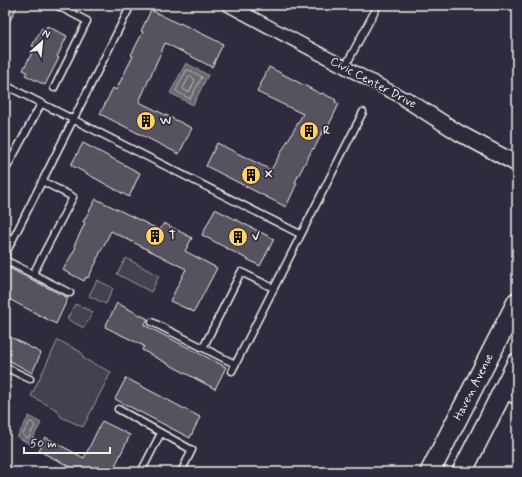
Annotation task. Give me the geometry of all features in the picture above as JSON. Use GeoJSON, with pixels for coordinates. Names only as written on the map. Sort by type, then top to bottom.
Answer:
{"type":"FeatureCollection","features":[{"type":"Feature","properties":{"kind":"main road","name":"Haven Avenue"},"geometry":{"type":"LineString","coordinates":[[430,472],[517,302]]}},
{"type":"Feature","properties":{"kind":"main road"},"geometry":{"type":"LineString","coordinates":[[462,472],[510,397],[517,363]]}},
{"type":"Feature","properties":{"kind":"street","name":"Civic Center Drive"},"geometry":{"type":"LineString","coordinates":[[228,5],[407,100],[460,133],[517,164]]}},
{"type":"Feature","properties":{"kind":"lane"},"geometry":{"type":"LineString","coordinates":[[54,88],[86,21],[56,5]]}},
{"type":"Feature","properties":{"kind":"lane"},"geometry":{"type":"LineString","coordinates":[[5,255],[131,5]]}},
{"type":"Feature","properties":{"kind":"lane"},"geometry":{"type":"LineString","coordinates":[[345,68],[378,5]]}},
{"type":"Feature","properties":{"kind":"lane"},"geometry":{"type":"LineString","coordinates":[[5,85],[300,234]]}},
{"type":"Feature","properties":{"kind":"lane"},"geometry":{"type":"LineString","coordinates":[[5,171],[7,164],[41,104]]}},
{"type":"Feature","properties":{"kind":"lane"},"geometry":{"type":"LineString","coordinates":[[232,371],[363,112]]}},
{"type":"Feature","properties":{"kind":"lane"},"geometry":{"type":"LineString","coordinates":[[34,274],[73,196],[42,181]]}},
{"type":"Feature","properties":{"kind":"lane"},"geometry":{"type":"LineString","coordinates":[[5,260],[70,293]]}},
{"type":"Feature","properties":{"kind":"lane"},"geometry":{"type":"LineString","coordinates":[[203,348],[241,272],[273,288]]}},
{"type":"Feature","properties":{"kind":"lane"},"geometry":{"type":"LineString","coordinates":[[152,322],[235,364]]}},
{"type":"Feature","properties":{"kind":"lane"},"geometry":{"type":"LineString","coordinates":[[5,367],[30,379]]}},
{"type":"Feature","properties":{"kind":"lane"},"geometry":{"type":"LineString","coordinates":[[118,409],[192,450],[181,472]]}},
{"type":"Feature","properties":{"kind":"lane"},"geometry":{"type":"LineString","coordinates":[[141,472],[161,433]]}},
{"type":"Feature","properties":{"kind":"shaded area"},"geometry":{"type":"Polygon","coordinates":[[[126,258],[159,276],[151,292],[117,274],[126,258]]]}},
{"type":"Feature","properties":{"kind":"shaded area"},"geometry":{"type":"Polygon","coordinates":[[[97,280],[113,288],[106,304],[89,296],[97,280]]]}},
{"type":"Feature","properties":{"kind":"shaded area"},"geometry":{"type":"Polygon","coordinates":[[[75,304],[93,312],[84,328],[67,319],[75,304]]]}},
{"type":"Feature","properties":{"kind":"shaded area"},"geometry":{"type":"Polygon","coordinates":[[[58,340],[81,352],[84,359],[111,372],[83,427],[61,417],[57,410],[31,396],[58,340]]]}},
{"type":"Feature","properties":{"kind":"water"},"geometry":{"type":"Polygon","coordinates":[[[186,63],[208,75],[193,105],[170,93],[186,63]]]}},
{"type":"Feature","properties":{"kind":"water"},"geometry":{"type":"Polygon","coordinates":[[[29,416],[41,423],[30,444],[17,437],[29,416]]]}},
{"type":"Feature","properties":{"kind":"building"},"geometry":{"type":"Polygon","coordinates":[[[5,5],[18,5],[5,30],[5,5]]]}},
{"type":"Feature","properties":{"kind":"building"},"geometry":{"type":"Polygon","coordinates":[[[151,10],[223,44],[212,67],[165,43],[139,102],[192,128],[179,154],[100,114],[113,88],[116,90],[133,56],[131,55],[143,32],[141,31],[151,10]]]}},
{"type":"Feature","properties":{"kind":"building"},"geometry":{"type":"Polygon","coordinates":[[[47,26],[67,36],[57,57],[59,58],[45,85],[25,75],[27,72],[23,70],[35,47],[32,46],[42,28],[45,30],[47,26]]]}},
{"type":"Feature","properties":{"kind":"building"},"geometry":{"type":"Polygon","coordinates":[[[269,67],[321,94],[322,93],[336,100],[335,102],[339,104],[328,127],[325,127],[295,182],[297,183],[286,207],[206,166],[217,143],[271,170],[303,114],[257,92],[269,67]]]}},
{"type":"Feature","properties":{"kind":"building"},"geometry":{"type":"Polygon","coordinates":[[[83,143],[140,173],[129,197],[71,165],[83,143]]]}},
{"type":"Feature","properties":{"kind":"building"},"geometry":{"type":"Polygon","coordinates":[[[96,199],[160,230],[164,223],[192,238],[185,251],[217,268],[194,312],[170,301],[186,269],[111,231],[88,278],[86,277],[84,281],[63,270],[76,247],[74,246],[85,223],[83,222],[96,199]]]}},
{"type":"Feature","properties":{"kind":"building","name":"V"},"geometry":{"type":"Polygon","coordinates":[[[215,209],[274,239],[260,266],[202,235],[215,209]]]}},
{"type":"Feature","properties":{"kind":"building"},"geometry":{"type":"Polygon","coordinates":[[[5,266],[68,298],[56,324],[5,297],[5,266]]]}},
{"type":"Feature","properties":{"kind":"building"},"geometry":{"type":"Polygon","coordinates":[[[117,303],[148,319],[144,325],[226,367],[215,389],[142,350],[144,346],[105,327],[117,303]]]}},
{"type":"Feature","properties":{"kind":"building"},"geometry":{"type":"Polygon","coordinates":[[[5,334],[41,353],[32,373],[5,358],[5,334]]]}},
{"type":"Feature","properties":{"kind":"building"},"geometry":{"type":"Polygon","coordinates":[[[126,378],[200,417],[190,438],[115,399],[126,378]]]}},
{"type":"Feature","properties":{"kind":"building"},"geometry":{"type":"Polygon","coordinates":[[[102,421],[130,435],[112,472],[81,472],[39,451],[45,437],[84,458],[102,421]]]}},
{"type":"Feature","properties":{"kind":"place","name":"W"},"geometry":{"type":"Point","coordinates":[146,121]}},
{"type":"Feature","properties":{"kind":"place","name":"R"},"geometry":{"type":"Point","coordinates":[309,131]}},
{"type":"Feature","properties":{"kind":"place","name":"X"},"geometry":{"type":"Point","coordinates":[251,175]}},
{"type":"Feature","properties":{"kind":"place","name":"T"},"geometry":{"type":"Point","coordinates":[155,236]}},
{"type":"Feature","properties":{"kind":"place","name":"V"},"geometry":{"type":"Point","coordinates":[238,237]}}]}
